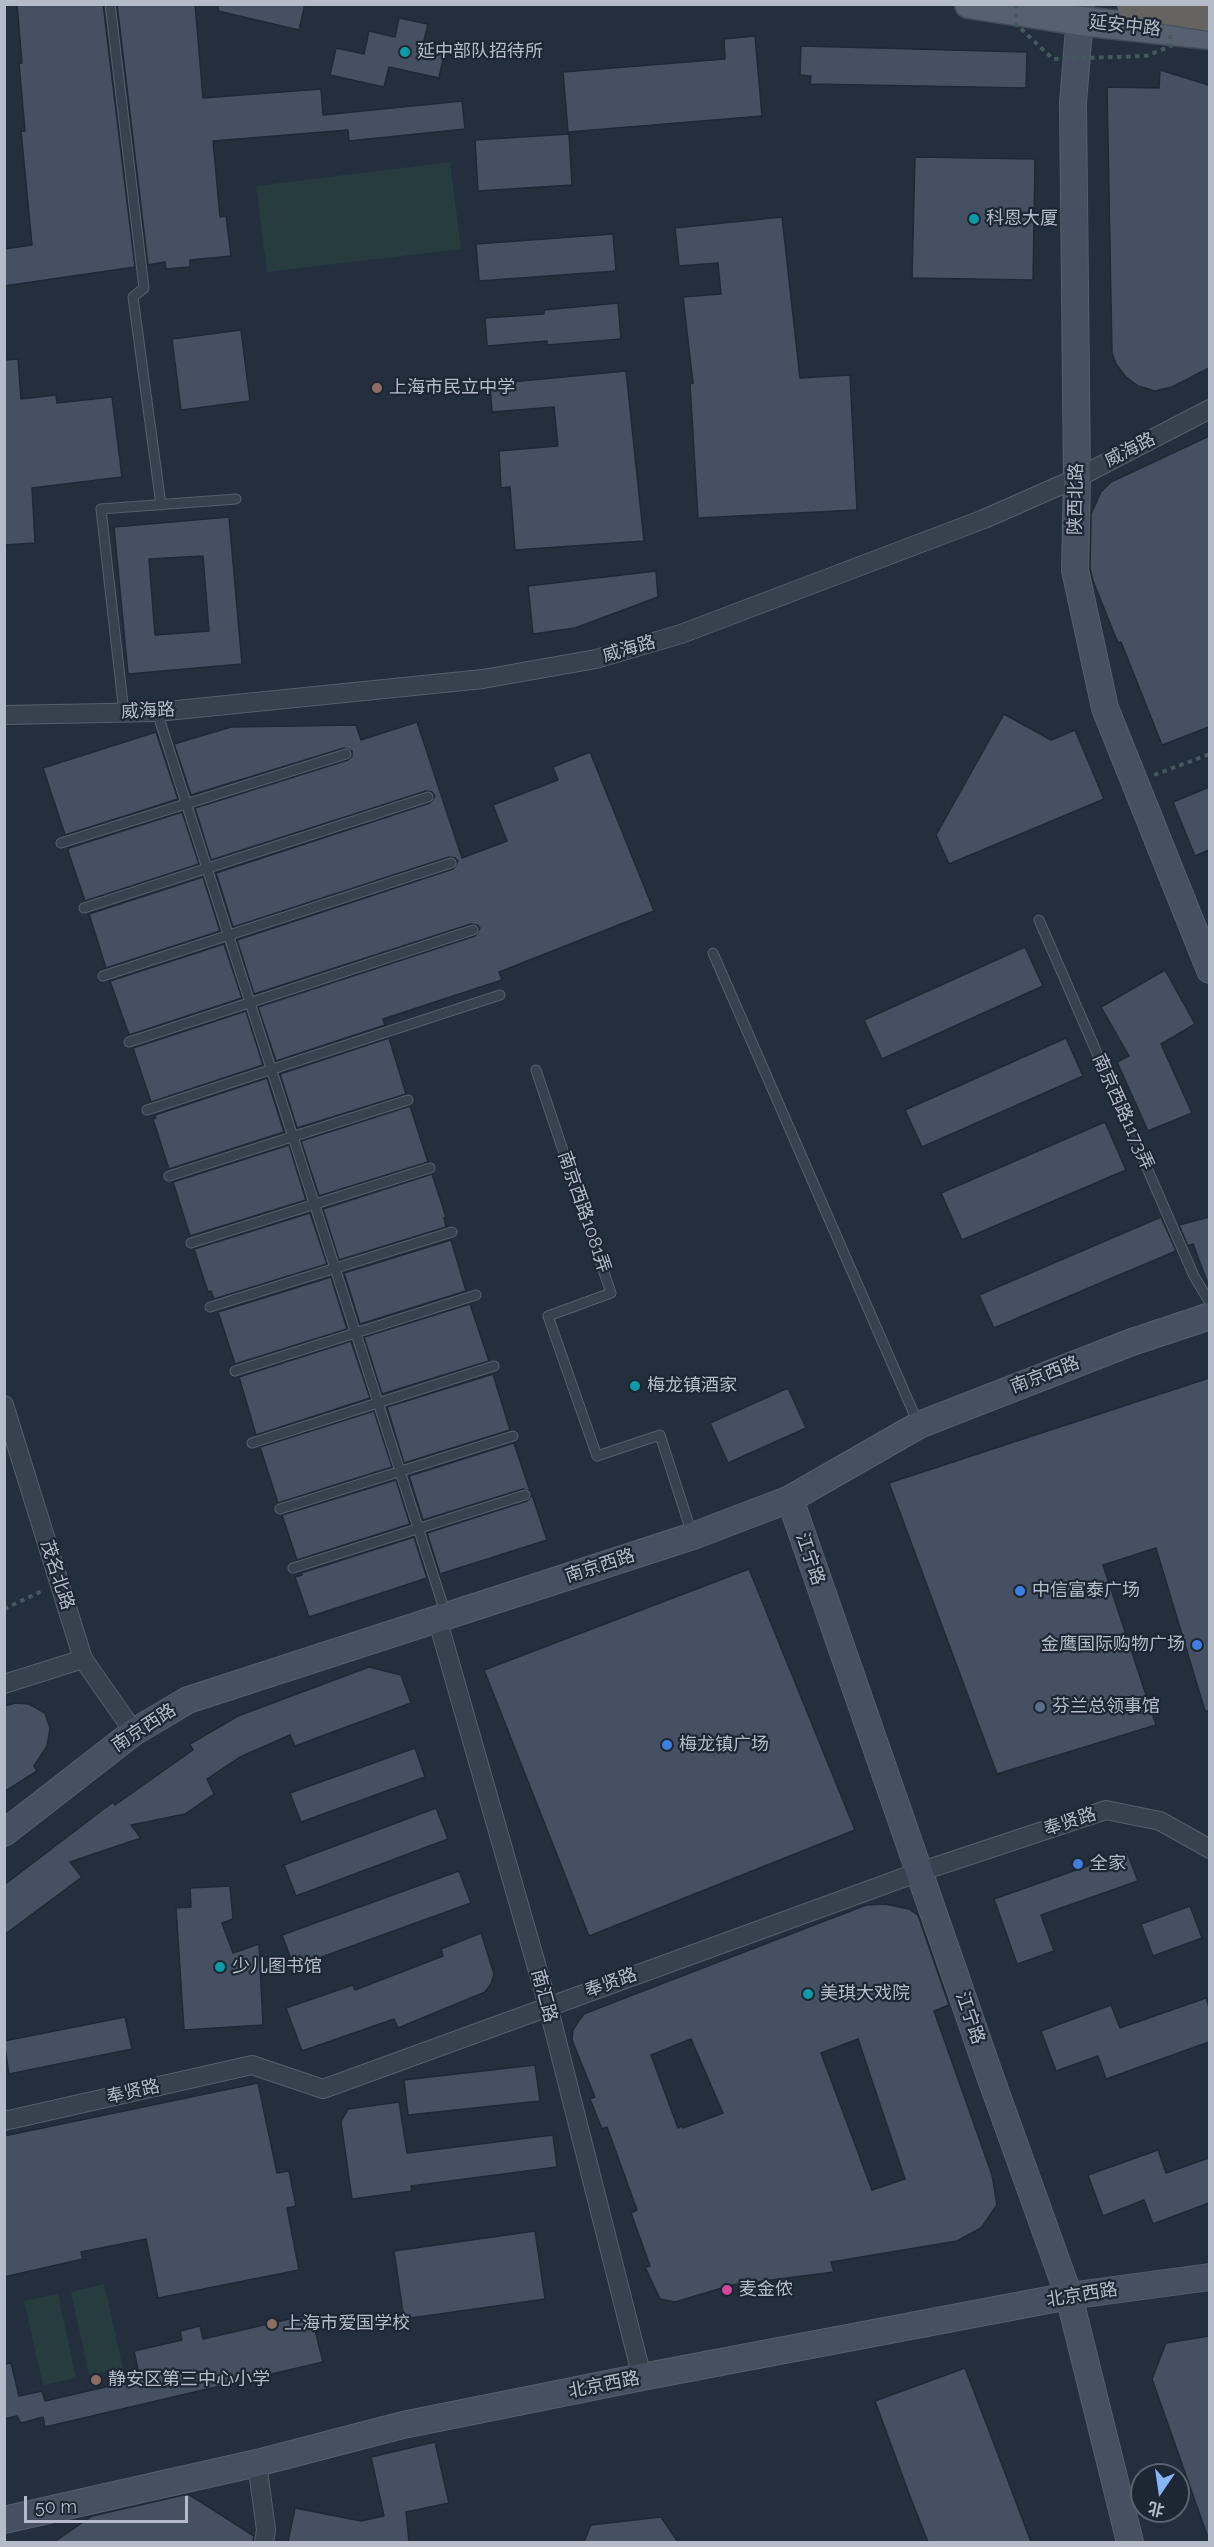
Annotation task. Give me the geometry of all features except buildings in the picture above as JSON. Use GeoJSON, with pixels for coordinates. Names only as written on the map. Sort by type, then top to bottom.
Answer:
{"type":"FeatureCollection","features":[{"type":"Feature","properties":{"kind":"highway"},"geometry":{"type":"LineString","coordinates":[[1132,4],[1209,16]]}},
{"type":"Feature","properties":{"kind":"main road","name":"延安中路"},"geometry":{"type":"LineString","coordinates":[[969,4],[1081,13],[1209,35]]}},
{"type":"Feature","properties":{"kind":"main road","name":"陕西北路"},"geometry":{"type":"LineString","coordinates":[[1081,13],[1073,103],[1077,478],[1075,570],[1105,708],[1209,970]]}},
{"type":"Feature","properties":{"kind":"main road","name":"南京西路"},"geometry":{"type":"LineString","coordinates":[[4,1833],[134,1732],[188,1700],[693,1536],[790,1499],[919,1425],[1122,1346],[1209,1316]]}},
{"type":"Feature","properties":{"kind":"main road","name":"江宁路"},"geometry":{"type":"LineString","coordinates":[[790,1499],[1069,2296],[1130,2542]]}},
{"type":"Feature","properties":{"kind":"main road","name":"北京西路"},"geometry":{"type":"LineString","coordinates":[[4,2520],[257,2463],[403,2425],[1069,2296],[1209,2277]]}},
{"type":"Feature","properties":{"kind":"street","name":"威海路"},"geometry":{"type":"LineString","coordinates":[[4,716],[157,712],[483,679],[596,659],[681,634],[984,519],[1077,478],[1209,409]]}},
{"type":"Feature","properties":{"kind":"street","name":"茂名北路"},"geometry":{"type":"LineString","coordinates":[[4,1406],[83,1659],[134,1732]]}},
{"type":"Feature","properties":{"kind":"street","name":"南汇路"},"geometry":{"type":"LineString","coordinates":[[441,1616],[548,2006],[642,2377]]}},
{"type":"Feature","properties":{"kind":"street"},"geometry":{"type":"LineString","coordinates":[[4,1684],[83,1659]]}},
{"type":"Feature","properties":{"kind":"street","name":"奉贤路"},"geometry":{"type":"LineString","coordinates":[[4,2121],[252,2065],[323,2090],[919,1872],[1106,1810],[1160,1821],[1209,1849]]}},
{"type":"Feature","properties":{"kind":"street"},"geometry":{"type":"LineString","coordinates":[[257,2463],[266,2530],[264,2542]]}},
{"type":"Feature","properties":{"kind":"lane"},"geometry":{"type":"LineString","coordinates":[[110,4],[144,288],[133,297],[161,505]]}},
{"type":"Feature","properties":{"kind":"lane"},"geometry":{"type":"LineString","coordinates":[[124,713],[100,509],[237,499]]}},
{"type":"Feature","properties":{"kind":"lane"},"geometry":{"type":"LineString","coordinates":[[157,712],[418,1528],[441,1616]]}},
{"type":"Feature","properties":{"kind":"lane"},"geometry":{"type":"LineString","coordinates":[[61,843],[346,754]]}},
{"type":"Feature","properties":{"kind":"lane"},"geometry":{"type":"LineString","coordinates":[[84,908],[428,797]]}},
{"type":"Feature","properties":{"kind":"lane"},"geometry":{"type":"LineString","coordinates":[[103,976],[451,863]]}},
{"type":"Feature","properties":{"kind":"lane","name":"南京西路1173弄"},"geometry":{"type":"LineString","coordinates":[[1039,920],[1194,1276],[1209,1303]]}},
{"type":"Feature","properties":{"kind":"lane"},"geometry":{"type":"LineString","coordinates":[[129,1042],[473,930]]}},
{"type":"Feature","properties":{"kind":"lane"},"geometry":{"type":"LineString","coordinates":[[713,953],[919,1425]]}},
{"type":"Feature","properties":{"kind":"lane"},"geometry":{"type":"LineString","coordinates":[[147,1110],[500,995]]}},
{"type":"Feature","properties":{"kind":"lane","name":"南京西路1081弄"},"geometry":{"type":"LineString","coordinates":[[536,1070],[611,1293],[548,1316],[597,1456],[660,1435],[693,1536]]}},
{"type":"Feature","properties":{"kind":"lane"},"geometry":{"type":"LineString","coordinates":[[169,1176],[408,1100]]}},
{"type":"Feature","properties":{"kind":"lane"},"geometry":{"type":"LineString","coordinates":[[191,1243],[430,1168]]}},
{"type":"Feature","properties":{"kind":"lane"},"geometry":{"type":"LineString","coordinates":[[210,1307],[452,1232]]}},
{"type":"Feature","properties":{"kind":"lane"},"geometry":{"type":"LineString","coordinates":[[235,1371],[476,1296]]}},
{"type":"Feature","properties":{"kind":"lane"},"geometry":{"type":"LineString","coordinates":[[252,1443],[494,1366]]}},
{"type":"Feature","properties":{"kind":"lane"},"geometry":{"type":"LineString","coordinates":[[280,1509],[513,1436]]}},
{"type":"Feature","properties":{"kind":"lane"},"geometry":{"type":"LineString","coordinates":[[292,1568],[525,1495]]}},
{"type":"Feature","properties":{"kind":"path"},"geometry":{"type":"LineString","coordinates":[[1016,4],[1016,24],[1053,59],[1146,56],[1171,46],[1170,25]]}},
{"type":"Feature","properties":{"kind":"path"},"geometry":{"type":"LineString","coordinates":[[1135,782],[1209,754]]}},
{"type":"Feature","properties":{"kind":"path"},"geometry":{"type":"LineString","coordinates":[[4,1609],[59,1584]]}},
{"type":"Feature","properties":{"kind":"green space"},"geometry":{"type":"Polygon","coordinates":[[[450,162],[461,249],[267,272],[256,186],[450,162]]]}},
{"type":"Feature","properties":{"kind":"green space"},"geometry":{"type":"Polygon","coordinates":[[[104,2284],[123,2368],[89,2375],[71,2292],[104,2284]]]}},
{"type":"Feature","properties":{"kind":"green space"},"geometry":{"type":"Polygon","coordinates":[[[58,2294],[76,2378],[43,2385],[24,2301],[58,2294]]]}},
{"type":"Feature","properties":{"kind":"place","name":"延中部队招待所"},"geometry":{"type":"Point","coordinates":[405,52]}},
{"type":"Feature","properties":{"kind":"place","name":"科恩大厦"},"geometry":{"type":"Point","coordinates":[974,219]}},
{"type":"Feature","properties":{"kind":"place","name":"上海市民立中学"},"geometry":{"type":"Point","coordinates":[377,388]}},
{"type":"Feature","properties":{"kind":"place","name":"梅龙镇酒家"},"geometry":{"type":"Point","coordinates":[635,1386]}},
{"type":"Feature","properties":{"kind":"place","name":"中信富泰广场"},"geometry":{"type":"Point","coordinates":[1020,1591]}},
{"type":"Feature","properties":{"kind":"place","name":"金鹰国际购物广场"},"geometry":{"type":"Point","coordinates":[1197,1645]}},
{"type":"Feature","properties":{"kind":"place","name":"芬兰总领事馆"},"geometry":{"type":"Point","coordinates":[1040,1707]}},
{"type":"Feature","properties":{"kind":"place","name":"梅龙镇广场"},"geometry":{"type":"Point","coordinates":[667,1745]}},
{"type":"Feature","properties":{"kind":"place","name":"全家"},"geometry":{"type":"Point","coordinates":[1078,1864]}},
{"type":"Feature","properties":{"kind":"place","name":"少儿图书馆"},"geometry":{"type":"Point","coordinates":[220,1967]}},
{"type":"Feature","properties":{"kind":"place","name":"美琪大戏院"},"geometry":{"type":"Point","coordinates":[808,1994]}},
{"type":"Feature","properties":{"kind":"place","name":"麦金侬"},"geometry":{"type":"Point","coordinates":[727,2290]}},
{"type":"Feature","properties":{"kind":"place","name":"上海市爱国学校"},"geometry":{"type":"Point","coordinates":[272,2324]}},
{"type":"Feature","properties":{"kind":"place","name":"静安区第三中心小学"},"geometry":{"type":"Point","coordinates":[96,2380]}}]}
